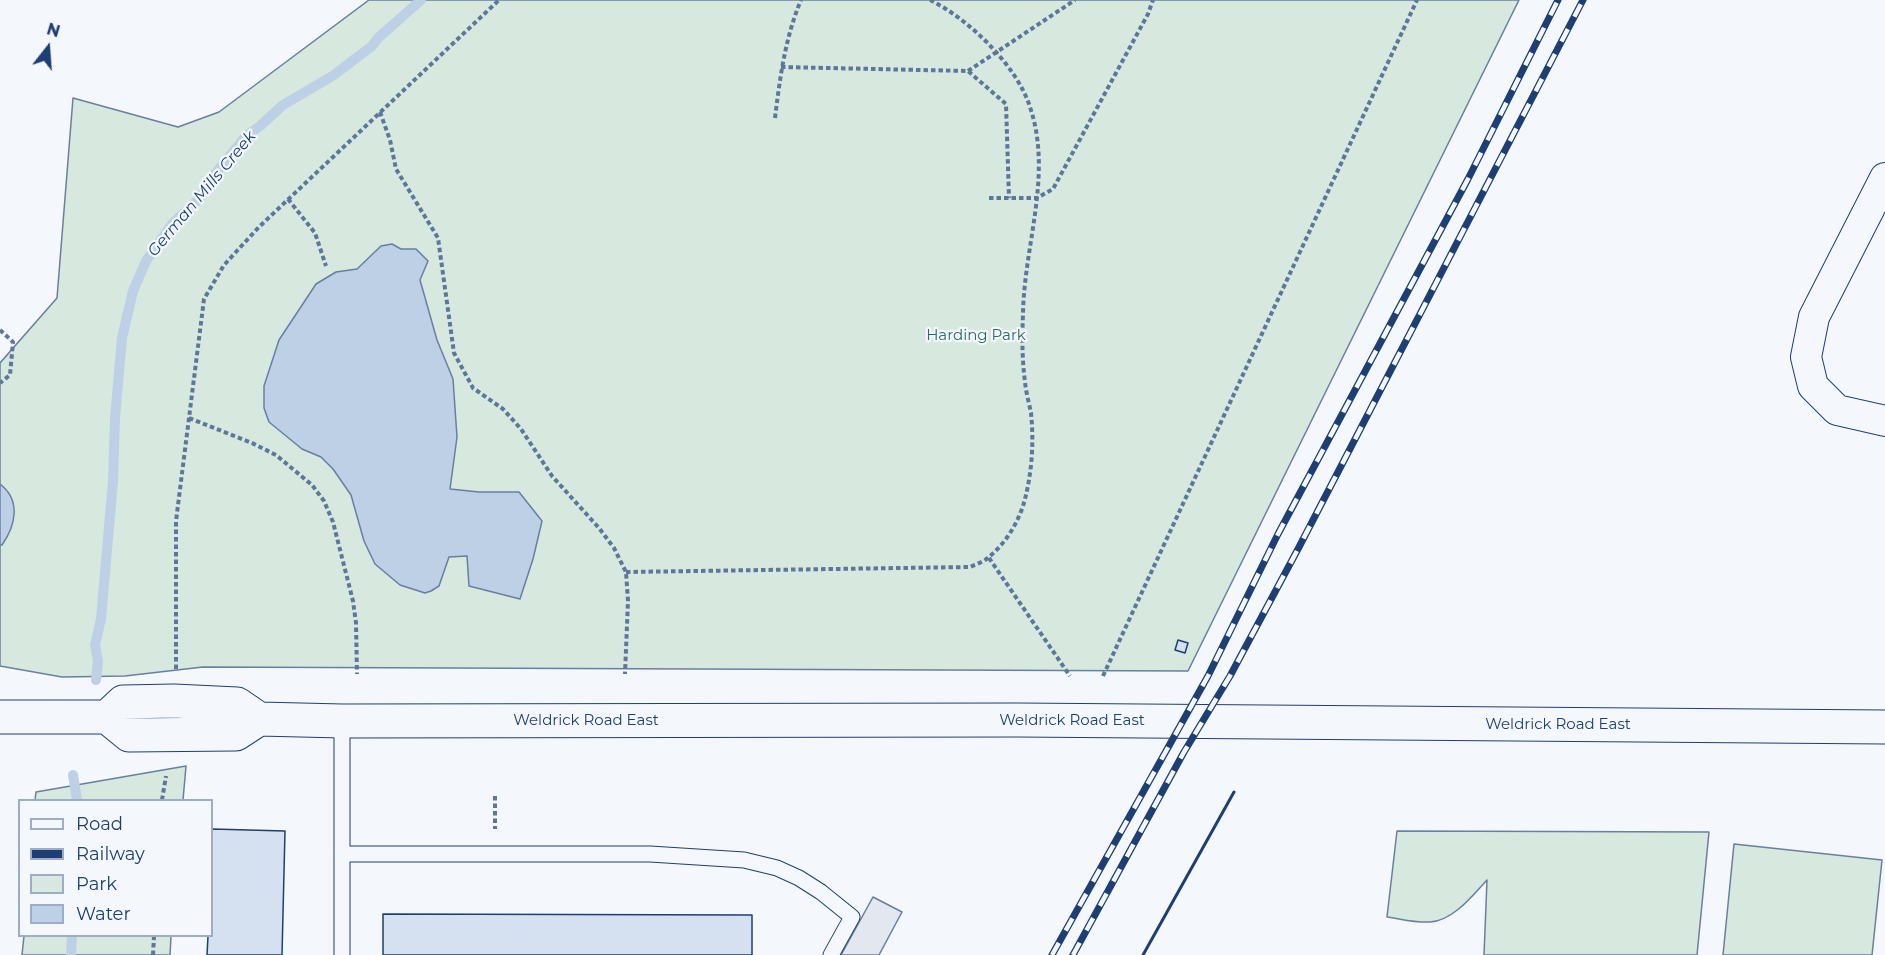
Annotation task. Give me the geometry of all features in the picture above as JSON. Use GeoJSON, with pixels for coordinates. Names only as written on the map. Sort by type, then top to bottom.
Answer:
{"type":"FeatureCollection","features":[{"type":"Feature","properties":{"kind":"street"},"geometry":{"type":"LineString","coordinates":[[1885,178],[1814,317],[1806,357],[1813,386],[1837,410],[1885,421]]}},
{"type":"Feature","properties":{"kind":"street","name":"Weldrick Road East"},"geometry":{"type":"LineString","coordinates":[[0,717],[106,717],[129,735],[236,734],[259,719],[342,721],[1030,720],[1885,727]]}},
{"type":"Feature","properties":{"kind":"lane"},"geometry":{"type":"LineString","coordinates":[[342,721],[342,955]]}},
{"type":"Feature","properties":{"kind":"lane"},"geometry":{"type":"LineString","coordinates":[[342,854],[650,854],[744,860],[777,868],[799,878],[852,917],[831,955]]}},
{"type":"Feature","properties":{"kind":"path"},"geometry":{"type":"LineString","coordinates":[[176,679],[176,521],[204,299],[224,265],[258,227],[499,0]]}},
{"type":"Feature","properties":{"kind":"path"},"geometry":{"type":"LineString","coordinates":[[775,118],[781,67],[794,16],[801,0]]}},
{"type":"Feature","properties":{"kind":"path"},"geometry":{"type":"LineString","coordinates":[[626,572],[970,567],[989,558],[1003,543],[1016,523],[1030,479],[1032,447],[1022,346],[1023,311],[1040,163],[1038,135],[1030,105],[1016,78],[971,27],[930,0]]}},
{"type":"Feature","properties":{"kind":"path"},"geometry":{"type":"LineString","coordinates":[[781,67],[968,71],[1075,0]]}},
{"type":"Feature","properties":{"kind":"path"},"geometry":{"type":"LineString","coordinates":[[989,198],[1037,198],[1053,189],[1148,15],[1153,0]]}},
{"type":"Feature","properties":{"kind":"path"},"geometry":{"type":"LineString","coordinates":[[1103,676],[1417,0]]}},
{"type":"Feature","properties":{"kind":"path"},"geometry":{"type":"LineString","coordinates":[[968,71],[1006,104],[1009,198]]}},
{"type":"Feature","properties":{"kind":"path"},"geometry":{"type":"LineString","coordinates":[[380,112],[390,140],[396,169],[438,238],[454,352],[473,388],[503,409],[520,429],[552,476],[614,548],[626,572],[628,601],[625,674]]}},
{"type":"Feature","properties":{"kind":"path"},"geometry":{"type":"LineString","coordinates":[[288,199],[315,233],[326,266]]}},
{"type":"Feature","properties":{"kind":"path"},"geometry":{"type":"LineString","coordinates":[[0,330],[13,342],[10,375],[0,383]]}},
{"type":"Feature","properties":{"kind":"path"},"geometry":{"type":"LineString","coordinates":[[189,418],[276,455],[312,485],[324,501],[333,522],[353,601],[357,674]]}},
{"type":"Feature","properties":{"kind":"path"},"geometry":{"type":"LineString","coordinates":[[989,558],[1070,676]]}},
{"type":"Feature","properties":{"kind":"path"},"geometry":{"type":"LineString","coordinates":[[162,799],[166,777]]}},
{"type":"Feature","properties":{"kind":"path"},"geometry":{"type":"LineString","coordinates":[[495,796],[495,854]]}},
{"type":"Feature","properties":{"kind":"path"},"geometry":{"type":"LineString","coordinates":[[153,955],[154,937]]}},
{"type":"Feature","properties":{"kind":"green space","name":"Harding Park"},"geometry":{"type":"Polygon","coordinates":[[[369,0],[1519,0],[1188,671],[203,667],[125,676],[62,677],[0,666],[0,363],[57,298],[73,98],[178,127],[219,112],[369,0]]]}},
{"type":"Feature","properties":{"kind":"green space"},"geometry":{"type":"Polygon","coordinates":[[[186,766],[183,799],[35,799],[36,792],[186,766]]]}},
{"type":"Feature","properties":{"kind":"green space"},"geometry":{"type":"Polygon","coordinates":[[[1397,831],[1709,832],[1697,955],[1484,955],[1487,880],[1462,906],[1438,921],[1419,922],[1387,917],[1397,831]]]}},
{"type":"Feature","properties":{"kind":"green space"},"geometry":{"type":"Polygon","coordinates":[[[1734,844],[1882,860],[1872,955],[1723,955],[1734,844]]]}},
{"type":"Feature","properties":{"kind":"green space"},"geometry":{"type":"Polygon","coordinates":[[[24,937],[171,937],[170,955],[22,955],[24,937]]]}},
{"type":"Feature","properties":{"kind":"shaded area"},"geometry":{"type":"Polygon","coordinates":[[[873,897],[902,912],[879,955],[841,955],[873,897]]]}},
{"type":"Feature","properties":{"kind":"water"},"geometry":{"type":"Polygon","coordinates":[[[392,244],[401,249],[416,249],[428,261],[420,280],[437,340],[453,379],[457,437],[450,489],[519,492],[542,521],[520,599],[469,586],[467,556],[449,557],[439,586],[431,591],[425,593],[400,585],[375,564],[364,541],[351,495],[333,469],[321,457],[302,449],[269,422],[264,408],[264,386],[279,340],[316,284],[336,272],[357,269],[381,246],[392,244]]]}},
{"type":"Feature","properties":{"kind":"water"},"geometry":{"type":"Polygon","coordinates":[[[0,484],[7,490],[14,505],[11,529],[2,545],[0,545],[0,484]]]}},
{"type":"Feature","properties":{"kind":"building"},"geometry":{"type":"Polygon","coordinates":[[[1178,640],[1188,643],[1185,653],[1175,650],[1178,640]]]}},
{"type":"Feature","properties":{"kind":"building"},"geometry":{"type":"Polygon","coordinates":[[[213,829],[285,831],[282,955],[207,955],[208,937],[213,937],[213,829]]]}},
{"type":"Feature","properties":{"kind":"building"},"geometry":{"type":"Polygon","coordinates":[[[383,914],[752,915],[752,955],[383,955],[383,914]]]}},
{"type":"Feature","properties":{"kind":"waterway","name":"German Mills Creek"},"geometry":{"type":"LineString","coordinates":[[96,680],[98,661],[95,645],[101,619],[122,338],[133,291],[146,261],[173,223],[200,198],[207,184],[247,135],[283,105],[334,75],[372,46],[421,0]]}},
{"type":"Feature","properties":{"kind":"waterway","name":"German Mills Creek"},"geometry":{"type":"LineString","coordinates":[[73,775],[77,799]]}},
{"type":"Feature","properties":{"kind":"waterway","name":"German Mills Creek"},"geometry":{"type":"LineString","coordinates":[[71,955],[72,937]]}},
{"type":"Feature","properties":{"kind":"railway"},"geometry":{"type":"LineString","coordinates":[[1052,955],[1208,676],[1278,534],[1468,179],[1558,0]]}},
{"type":"Feature","properties":{"kind":"railway"},"geometry":{"type":"LineString","coordinates":[[1073,955],[1184,752],[1230,676],[1298,549],[1583,0]]}},
{"type":"Feature","properties":{"kind":"wall"},"geometry":{"type":"LineString","coordinates":[[1143,955],[1234,792]]}}]}
